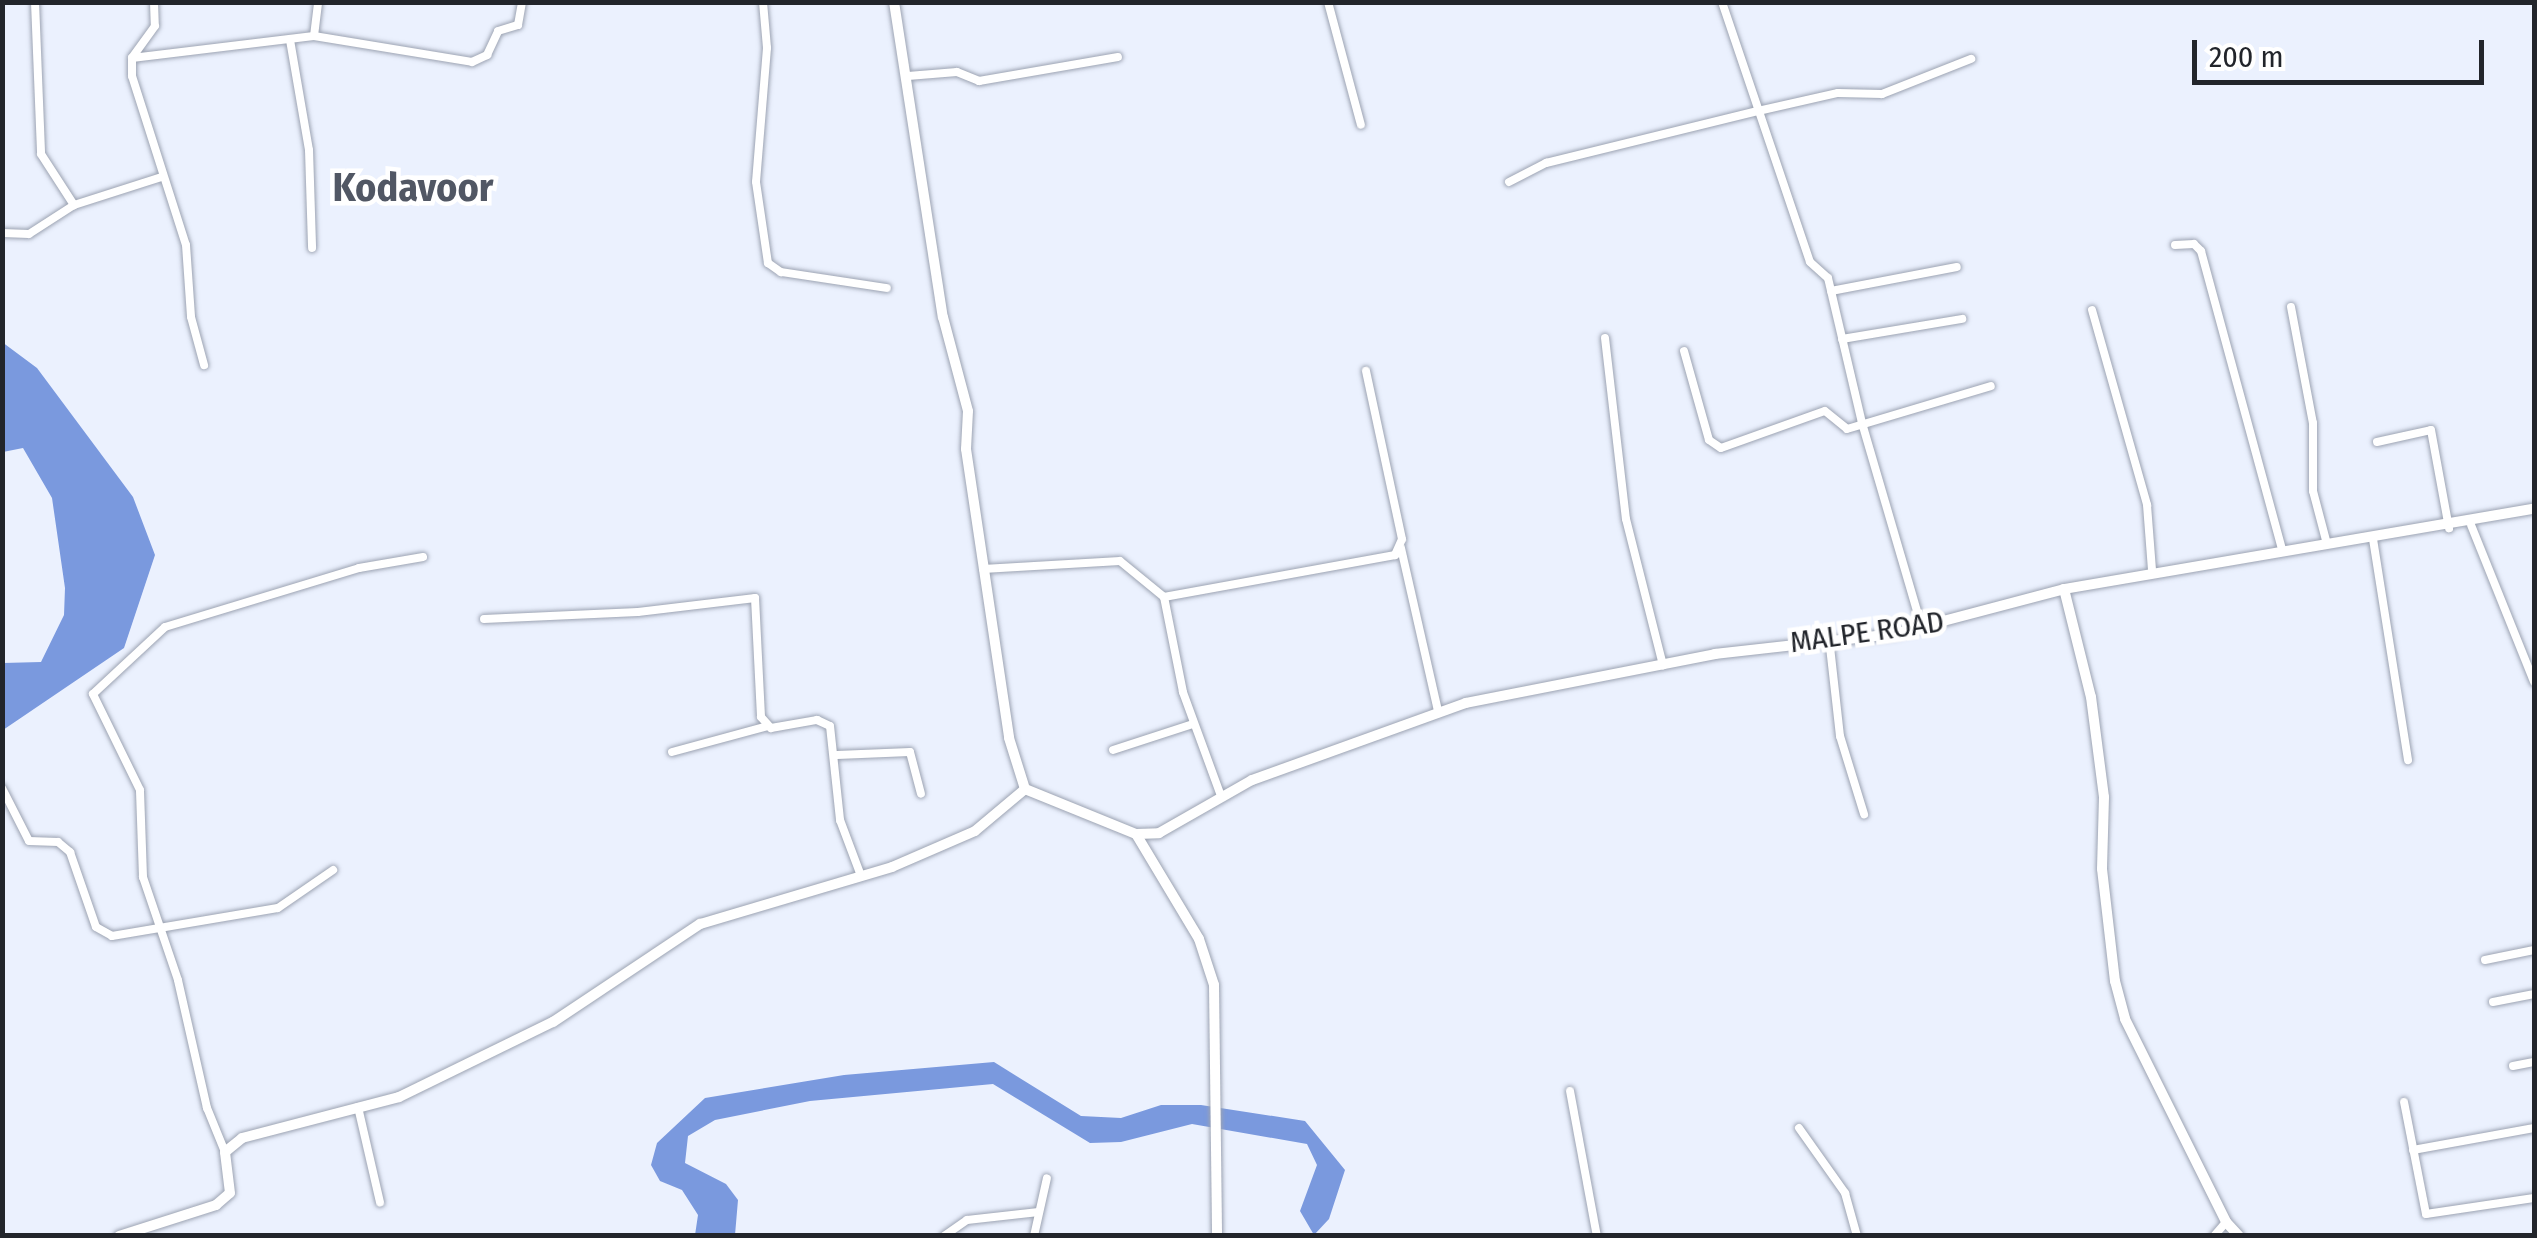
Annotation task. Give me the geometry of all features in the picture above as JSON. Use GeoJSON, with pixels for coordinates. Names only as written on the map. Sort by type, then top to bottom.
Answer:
{"type":"FeatureCollection","features":[{"type":"Feature","properties":{"kind":"street"},"geometry":{"type":"LineString","coordinates":[[35,2],[38,137],[48,169],[74,206]]}},
{"type":"Feature","properties":{"kind":"street"},"geometry":{"type":"LineString","coordinates":[[154,2],[155,26],[132,58],[162,178],[190,261],[191,318],[204,365]]}},
{"type":"Feature","properties":{"kind":"street"},"geometry":{"type":"LineString","coordinates":[[314,36],[318,2]]}},
{"type":"Feature","properties":{"kind":"street"},"geometry":{"type":"LineString","coordinates":[[132,58],[314,36],[472,62],[487,55],[498,30],[518,25],[522,2]]}},
{"type":"Feature","properties":{"kind":"street"},"geometry":{"type":"LineString","coordinates":[[763,2],[767,48],[756,182],[768,263],[781,272],[887,288]]}},
{"type":"Feature","properties":{"kind":"street"},"geometry":{"type":"LineString","coordinates":[[894,2],[943,316],[968,410],[966,448],[1008,738],[1025,789],[1136,834],[1199,940],[1214,985],[1217,1236]]}},
{"type":"Feature","properties":{"kind":"street"},"geometry":{"type":"LineString","coordinates":[[1328,2],[1361,125]]}},
{"type":"Feature","properties":{"kind":"street"},"geometry":{"type":"LineString","coordinates":[[1722,2],[1810,262],[1821,266],[1831,291],[1862,423],[1922,628]]}},
{"type":"Feature","properties":{"kind":"street"},"geometry":{"type":"LineString","coordinates":[[290,40],[308,150],[312,248]]}},
{"type":"Feature","properties":{"kind":"street"},"geometry":{"type":"LineString","coordinates":[[908,76],[956,72],[979,81],[1118,58]]}},
{"type":"Feature","properties":{"kind":"street"},"geometry":{"type":"LineString","coordinates":[[1509,182],[1546,164],[1758,112],[1838,94],[1882,94],[1971,60]]}},
{"type":"Feature","properties":{"kind":"street"},"geometry":{"type":"LineString","coordinates":[[2,233],[28,234],[74,206],[162,178]]}},
{"type":"Feature","properties":{"kind":"street"},"geometry":{"type":"LineString","coordinates":[[2175,245],[2194,244],[2202,251],[2282,549]]}},
{"type":"Feature","properties":{"kind":"street"},"geometry":{"type":"LineString","coordinates":[[1831,291],[1958,267]]}},
{"type":"Feature","properties":{"kind":"street"},"geometry":{"type":"LineString","coordinates":[[2291,307],[2314,423],[2313,491],[2327,544]]}},
{"type":"Feature","properties":{"kind":"street"},"geometry":{"type":"LineString","coordinates":[[2092,310],[2147,505],[2152,570]]}},
{"type":"Feature","properties":{"kind":"street"},"geometry":{"type":"LineString","coordinates":[[1842,339],[1962,319]]}},
{"type":"Feature","properties":{"kind":"street"},"geometry":{"type":"LineString","coordinates":[[1605,338],[1626,519],[1663,665]]}},
{"type":"Feature","properties":{"kind":"street"},"geometry":{"type":"LineString","coordinates":[[1684,351],[1714,445],[1825,410],[1843,428],[1991,386]]}},
{"type":"Feature","properties":{"kind":"street"},"geometry":{"type":"LineString","coordinates":[[1366,371],[1438,711]]}},
{"type":"Feature","properties":{"kind":"street"},"geometry":{"type":"LineString","coordinates":[[2377,442],[2431,430],[2449,528]]}},
{"type":"Feature","properties":{"kind":"street","name":"MALPE ROAD"},"geometry":{"type":"LineString","coordinates":[[1136,834],[1158,833],[1221,796],[1438,711],[1663,665],[1829,637],[1922,628],[2064,589],[2152,570],[2449,528],[2534,509]]}},
{"type":"Feature","properties":{"kind":"street"},"geometry":{"type":"LineString","coordinates":[[2471,524],[2534,682]]}},
{"type":"Feature","properties":{"kind":"street"},"geometry":{"type":"LineString","coordinates":[[2373,539],[2408,760]]}},
{"type":"Feature","properties":{"kind":"street"},"geometry":{"type":"LineString","coordinates":[[1164,597],[1395,556],[1401,548]]}},
{"type":"Feature","properties":{"kind":"street"},"geometry":{"type":"LineString","coordinates":[[119,1236],[216,1205],[230,1193],[225,1152],[206,1108],[141,864],[140,790],[96,708],[96,688],[165,628],[359,568],[423,558]]}},
{"type":"Feature","properties":{"kind":"street"},"geometry":{"type":"LineString","coordinates":[[983,569],[1120,561],[1164,597],[1193,724],[1221,796]]}},
{"type":"Feature","properties":{"kind":"street"},"geometry":{"type":"LineString","coordinates":[[2064,589],[2091,697],[2115,981],[2125,1019],[2226,1222],[2239,1236]]}},
{"type":"Feature","properties":{"kind":"street"},"geometry":{"type":"LineString","coordinates":[[484,619],[638,612],[754,598],[761,717],[768,726]]}},
{"type":"Feature","properties":{"kind":"street"},"geometry":{"type":"LineString","coordinates":[[1829,637],[1840,736],[1864,814]]}},
{"type":"Feature","properties":{"kind":"street"},"geometry":{"type":"LineString","coordinates":[[672,752],[768,726],[824,722],[837,755],[840,820],[861,876]]}},
{"type":"Feature","properties":{"kind":"street"},"geometry":{"type":"LineString","coordinates":[[1114,750],[1193,724]]}},
{"type":"Feature","properties":{"kind":"street"},"geometry":{"type":"LineString","coordinates":[[837,755],[910,752],[921,794]]}},
{"type":"Feature","properties":{"kind":"street"},"geometry":{"type":"LineString","coordinates":[[2,788],[30,840],[58,842],[70,852],[100,931],[112,936],[278,908],[333,870]]}},
{"type":"Feature","properties":{"kind":"street"},"geometry":{"type":"LineString","coordinates":[[225,1152],[242,1138],[398,1097],[508,1046],[700,924],[861,876],[975,831],[1025,789]]}},
{"type":"Feature","properties":{"kind":"street"},"geometry":{"type":"LineString","coordinates":[[2485,960],[2534,950]]}},
{"type":"Feature","properties":{"kind":"street"},"geometry":{"type":"LineString","coordinates":[[2493,1002],[2534,994]]}},
{"type":"Feature","properties":{"kind":"street"},"geometry":{"type":"LineString","coordinates":[[2513,1066],[2534,1062]]}},
{"type":"Feature","properties":{"kind":"street"},"geometry":{"type":"LineString","coordinates":[[1570,1091],[1597,1236]]}},
{"type":"Feature","properties":{"kind":"street"},"geometry":{"type":"LineString","coordinates":[[2404,1102],[2430,1216],[2534,1198]]}},
{"type":"Feature","properties":{"kind":"street"},"geometry":{"type":"LineString","coordinates":[[358,1107],[380,1202]]}},
{"type":"Feature","properties":{"kind":"street"},"geometry":{"type":"LineString","coordinates":[[1799,1128],[1845,1192],[1856,1236]]}},
{"type":"Feature","properties":{"kind":"street"},"geometry":{"type":"LineString","coordinates":[[2413,1150],[2534,1128]]}},
{"type":"Feature","properties":{"kind":"street"},"geometry":{"type":"LineString","coordinates":[[1034,1236],[1047,1178]]}},
{"type":"Feature","properties":{"kind":"street"},"geometry":{"type":"LineString","coordinates":[[944,1236],[967,1220],[1040,1212]]}},
{"type":"Feature","properties":{"kind":"street"},"geometry":{"type":"LineString","coordinates":[[156,1222],[159,1236]]}},
{"type":"Feature","properties":{"kind":"street"},"geometry":{"type":"LineString","coordinates":[[2214,1236],[2226,1222]]}},
{"type":"Feature","properties":{"kind":"water"},"geometry":{"type":"Polygon","coordinates":[[[2,342],[37,368],[133,497],[155,555],[124,648],[3,730],[3,663],[41,662],[64,615],[65,588],[52,498],[23,448],[3,452],[2,342]]]}},
{"type":"Feature","properties":{"kind":"water"},"geometry":{"type":"Polygon","coordinates":[[[994,1062],[1081,1116],[1121,1118],[1161,1105],[1201,1105],[1305,1121],[1345,1170],[1329,1219],[1314,1235],[1300,1211],[1317,1165],[1307,1144],[1192,1124],[1121,1142],[1090,1143],[993,1084],[810,1101],[715,1120],[688,1136],[685,1163],[726,1184],[738,1200],[735,1235],[695,1235],[698,1215],[682,1190],[660,1181],[651,1165],[657,1143],[705,1098],[844,1075],[994,1062]]]}},
{"type":"Feature","properties":{"kind":"district","name":"Kodavoor"},"geometry":{"type":"Point","coordinates":[413,188]}}]}
